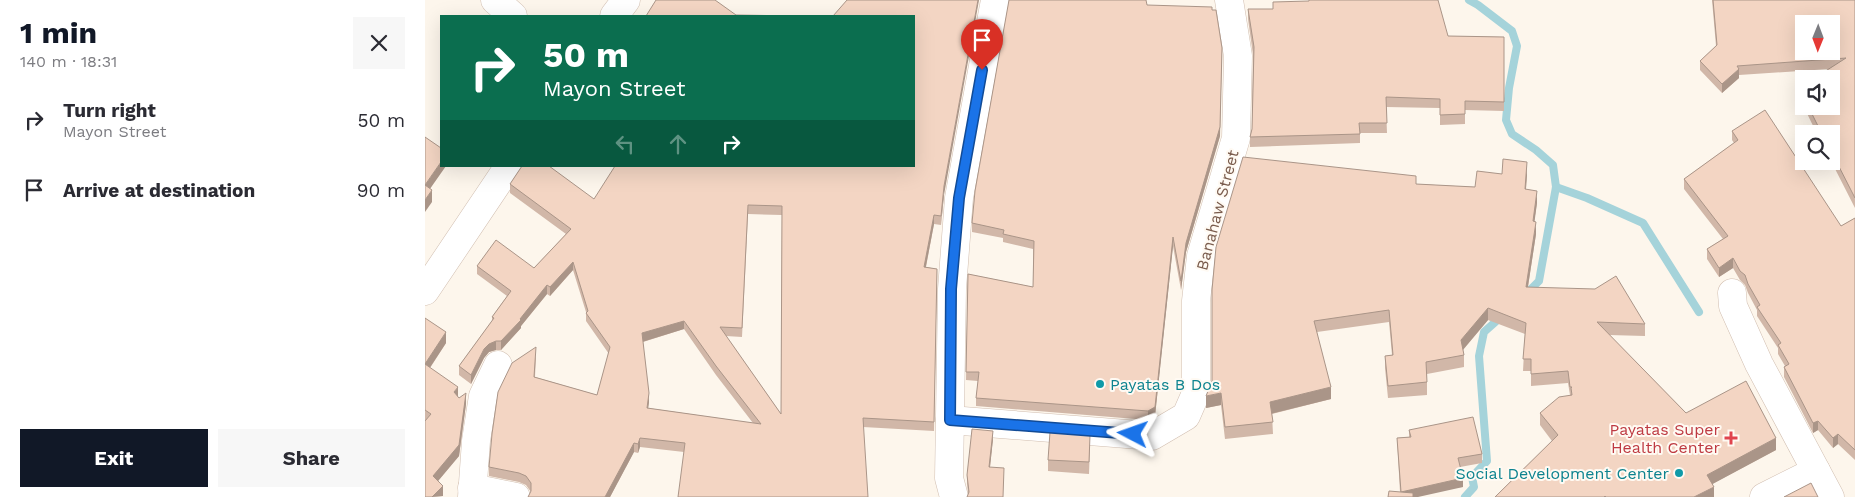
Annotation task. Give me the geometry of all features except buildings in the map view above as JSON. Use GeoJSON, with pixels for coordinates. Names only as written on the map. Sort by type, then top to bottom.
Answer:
{"type":"FeatureCollection","features":[{"type":"Feature","properties":{"kind":"street"},"geometry":{"type":"LineString","coordinates":[[495,0],[512,15]]}},
{"type":"Feature","properties":{"kind":"street"},"geometry":{"type":"LineString","coordinates":[[615,15],[626,0]]}},
{"type":"Feature","properties":{"kind":"street"},"geometry":{"type":"LineString","coordinates":[[955,497],[949,478],[951,289],[959,198],[995,0]]}},
{"type":"Feature","properties":{"kind":"street","name":"Banahaw Street"},"geometry":{"type":"LineString","coordinates":[[950,420],[1152,436],[1186,416],[1196,393],[1196,301],[1201,256],[1236,138],[1238,56],[1229,0]]}},
{"type":"Feature","properties":{"kind":"street"},"geometry":{"type":"LineString","coordinates":[[425,291],[508,167]]}},
{"type":"Feature","properties":{"kind":"street"},"geometry":{"type":"LineString","coordinates":[[1732,293],[1733,306],[1759,364],[1830,497]]}},
{"type":"Feature","properties":{"kind":"street"},"geometry":{"type":"LineString","coordinates":[[497,366],[483,396],[476,441],[472,492],[516,497]]}},
{"type":"Feature","properties":{"kind":"street"},"geometry":{"type":"LineString","coordinates":[[1765,497],[1816,471]]}},
{"type":"Feature","properties":{"kind":"waterway"},"geometry":{"type":"LineString","coordinates":[[1469,0],[1512,31],[1517,46],[1509,88],[1506,120],[1512,134],[1536,150],[1553,165],[1556,187],[1539,281],[1527,293]]}},
{"type":"Feature","properties":{"kind":"waterway"},"geometry":{"type":"LineString","coordinates":[[1556,187],[1587,198],[1643,223],[1699,312]]}},
{"type":"Feature","properties":{"kind":"waterway"},"geometry":{"type":"LineString","coordinates":[[1465,497],[1474,487],[1472,477],[1487,461],[1479,356],[1484,332],[1502,316]]}},
{"type":"Feature","properties":{"kind":"place","name":"Payatas B Dos"},"geometry":{"type":"Point","coordinates":[1100,384]}},
{"type":"Feature","properties":{"kind":"place","name":"Payatas Super Health Center"},"geometry":{"type":"Point","coordinates":[1731,438]}},
{"type":"Feature","properties":{"kind":"place","name":"Social Development Center"},"geometry":{"type":"Point","coordinates":[1679,473]}},
{"type":"Feature","properties":{"kind":"route"},"geometry":{"type":"LineString","coordinates":[[982,70],[959,198],[951,289],[950,420],[1133,434]]}}]}
